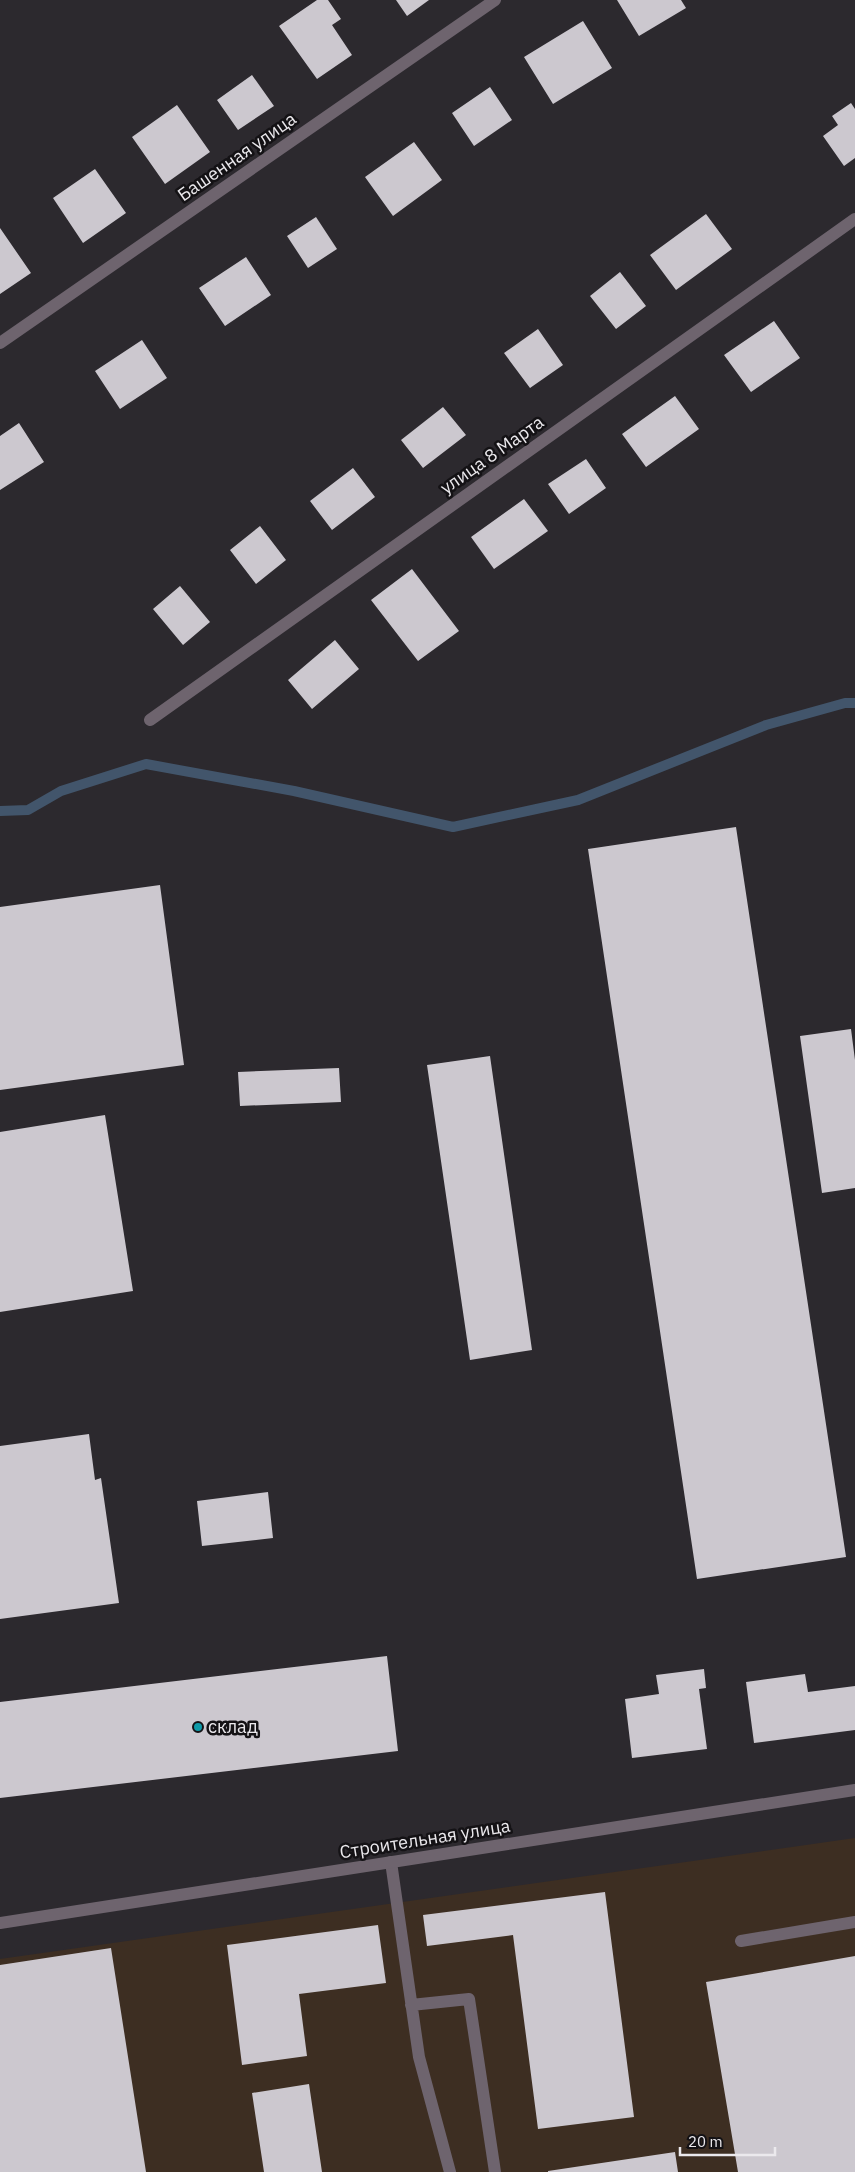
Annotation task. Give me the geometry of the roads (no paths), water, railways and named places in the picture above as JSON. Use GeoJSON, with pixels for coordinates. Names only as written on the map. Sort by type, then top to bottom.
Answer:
{"type":"FeatureCollection","features":[{"type":"Feature","properties":{"kind":"street","name":"Башенная улица"},"geometry":{"type":"LineString","coordinates":[[0,343],[495,0]]}},
{"type":"Feature","properties":{"kind":"street","name":"улица 8 Марта"},"geometry":{"type":"LineString","coordinates":[[150,720],[855,218]]}},
{"type":"Feature","properties":{"kind":"street","name":"Строительная улица"},"geometry":{"type":"LineString","coordinates":[[0,1923],[855,1790]]}},
{"type":"Feature","properties":{"kind":"street"},"geometry":{"type":"LineString","coordinates":[[391,1862],[419,2057],[450,2172]]}},
{"type":"Feature","properties":{"kind":"street"},"geometry":{"type":"LineString","coordinates":[[741,1941],[855,1922]]}},
{"type":"Feature","properties":{"kind":"street"},"geometry":{"type":"LineString","coordinates":[[412,2005],[470,2000],[496,2172]]}},
{"type":"Feature","properties":{"kind":"waterway"},"geometry":{"type":"LineString","coordinates":[[0,811],[28,810],[61,791],[146,764],[294,791],[453,827],[578,800],[766,725],[845,703],[855,703]]}},
{"type":"Feature","properties":{"kind":"place","name":"склад"},"geometry":{"type":"Point","coordinates":[198,1727]}}]}
